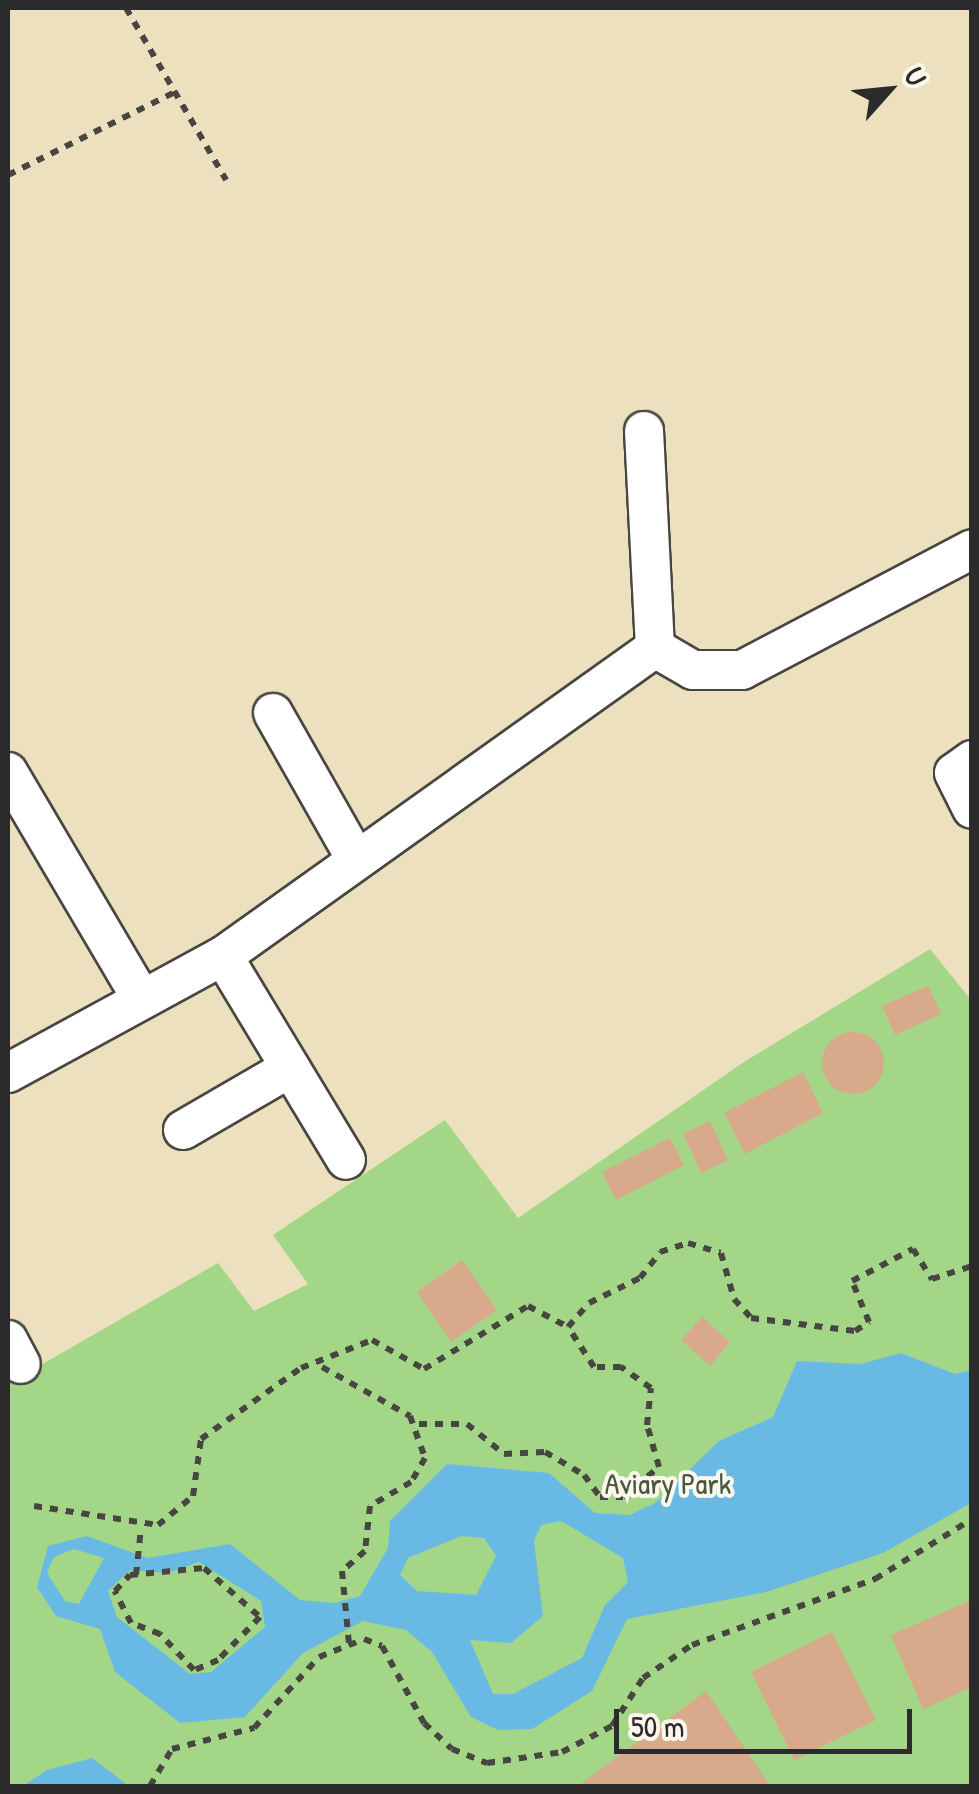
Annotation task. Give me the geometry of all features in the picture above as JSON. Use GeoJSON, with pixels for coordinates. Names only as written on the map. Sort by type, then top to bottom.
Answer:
{"type":"FeatureCollection","features":[{"type":"Feature","properties":{"kind":"street"},"geometry":{"type":"LineString","coordinates":[[644,431],[655,648]]}},
{"type":"Feature","properties":{"kind":"street"},"geometry":{"type":"LineString","coordinates":[[655,648],[692,670],[742,670],[972,548]]}},
{"type":"Feature","properties":{"kind":"street"},"geometry":{"type":"LineString","coordinates":[[8,1073],[222,956],[655,648]]}},
{"type":"Feature","properties":{"kind":"street"},"geometry":{"type":"LineString","coordinates":[[272,713],[356,859]]}},
{"type":"Feature","properties":{"kind":"street"},"geometry":{"type":"LineString","coordinates":[[972,760],[954,773],[972,809]]}},
{"type":"Feature","properties":{"kind":"street"},"geometry":{"type":"LineString","coordinates":[[8,772],[141,998]]}},
{"type":"Feature","properties":{"kind":"street"},"geometry":{"type":"LineString","coordinates":[[222,956],[346,1160]]}},
{"type":"Feature","properties":{"kind":"street"},"geometry":{"type":"LineString","coordinates":[[183,1130],[290,1068]]}},
{"type":"Feature","properties":{"kind":"path"},"geometry":{"type":"LineString","coordinates":[[126,8],[226,180]]}},
{"type":"Feature","properties":{"kind":"path"},"geometry":{"type":"LineString","coordinates":[[8,174],[173,93]]}},
{"type":"Feature","properties":{"kind":"path"},"geometry":{"type":"LineString","coordinates":[[568,1327],[574,1313],[640,1278],[671,1245],[722,1253],[734,1300],[751,1318],[855,1330],[869,1322],[852,1281],[913,1249],[932,1280],[972,1266]]}},
{"type":"Feature","properties":{"kind":"path"},"geometry":{"type":"LineString","coordinates":[[34,1506],[69,1505],[141,1528],[175,1517],[193,1496],[202,1439],[221,1420],[301,1368],[322,1367],[372,1340],[424,1369],[528,1306],[568,1327],[594,1368],[621,1366],[651,1388],[647,1425],[662,1452],[647,1482],[623,1497],[600,1497],[584,1475],[546,1452],[504,1454],[478,1429],[449,1420],[419,1424],[322,1367]]}},
{"type":"Feature","properties":{"kind":"path"},"geometry":{"type":"LineString","coordinates":[[350,1644],[342,1571],[365,1551],[370,1506],[420,1470],[419,1424]]}},
{"type":"Feature","properties":{"kind":"path"},"geometry":{"type":"LineString","coordinates":[[150,1786],[172,1749],[254,1728],[319,1657],[350,1644],[382,1646],[424,1723],[452,1749],[512,1763],[590,1741],[612,1726],[643,1678],[692,1645],[875,1579],[972,1520]]}},
{"type":"Feature","properties":{"kind":"path"},"geometry":{"type":"LineString","coordinates":[[136,1574],[204,1568],[229,1596],[250,1603],[257,1626],[194,1670],[120,1608],[116,1591],[136,1574],[141,1528]]}},
{"type":"Feature","properties":{"kind":"green space","name":"Aviary Park"},"geometry":{"type":"Polygon","coordinates":[[[930,949],[971,1000],[971,1786],[8,1786],[8,1384],[218,1263],[254,1311],[308,1284],[273,1235],[445,1120],[518,1218],[744,1062],[930,949]]]}},
{"type":"Feature","properties":{"kind":"water"},"geometry":{"type":"Polygon","coordinates":[[[901,1353],[955,1374],[971,1370],[971,1503],[883,1553],[766,1592],[627,1619],[592,1691],[532,1729],[498,1730],[471,1717],[432,1652],[406,1630],[363,1621],[303,1653],[245,1717],[180,1723],[115,1672],[100,1629],[56,1616],[37,1587],[48,1546],[87,1536],[147,1558],[230,1544],[300,1600],[334,1603],[360,1596],[388,1548],[390,1521],[447,1464],[549,1473],[595,1513],[630,1515],[655,1503],[719,1441],[773,1417],[797,1361],[861,1364],[901,1353]],[[561,1521],[541,1525],[534,1541],[543,1616],[511,1643],[470,1640],[493,1694],[513,1694],[582,1658],[605,1605],[628,1582],[623,1558],[561,1521]],[[461,1536],[408,1558],[400,1575],[417,1591],[476,1595],[496,1556],[484,1538],[461,1536]],[[74,1549],[54,1557],[47,1573],[65,1601],[79,1604],[104,1558],[74,1549]],[[199,1562],[168,1573],[130,1570],[108,1591],[117,1617],[190,1674],[211,1672],[265,1627],[261,1601],[199,1562]]]}},
{"type":"Feature","properties":{"kind":"water"},"geometry":{"type":"Polygon","coordinates":[[[92,1758],[129,1786],[23,1786],[47,1770],[92,1758]]]}},
{"type":"Feature","properties":{"kind":"building"},"geometry":{"type":"Polygon","coordinates":[[[928,986],[941,1014],[895,1035],[882,1006],[928,986]]]}},
{"type":"Feature","properties":{"kind":"building"},"geometry":{"type":"Polygon","coordinates":[[[853,1032],[875,1041],[884,1063],[875,1085],[853,1094],[831,1085],[822,1063],[831,1041],[853,1032]]]}},
{"type":"Feature","properties":{"kind":"building"},"geometry":{"type":"Polygon","coordinates":[[[803,1072],[823,1113],[745,1154],[724,1113],[803,1072]]]}},
{"type":"Feature","properties":{"kind":"building"},"geometry":{"type":"Polygon","coordinates":[[[710,1121],[728,1160],[701,1173],[683,1134],[710,1121]]]}},
{"type":"Feature","properties":{"kind":"building"},"geometry":{"type":"Polygon","coordinates":[[[670,1138],[684,1165],[616,1200],[602,1172],[670,1138]]]}},
{"type":"Feature","properties":{"kind":"building"},"geometry":{"type":"Polygon","coordinates":[[[462,1260],[497,1310],[451,1342],[417,1292],[462,1260]]]}},
{"type":"Feature","properties":{"kind":"building"},"geometry":{"type":"Polygon","coordinates":[[[702,1317],[730,1342],[710,1366],[681,1340],[702,1317]]]}},
{"type":"Feature","properties":{"kind":"building"},"geometry":{"type":"Polygon","coordinates":[[[972,1600],[972,1687],[923,1709],[891,1635],[972,1600]]]}},
{"type":"Feature","properties":{"kind":"building"},"geometry":{"type":"Polygon","coordinates":[[[832,1632],[876,1720],[794,1760],[751,1672],[832,1632]]]}},
{"type":"Feature","properties":{"kind":"building"},"geometry":{"type":"Polygon","coordinates":[[[706,1691],[770,1786],[578,1786],[706,1691]]]}}]}
